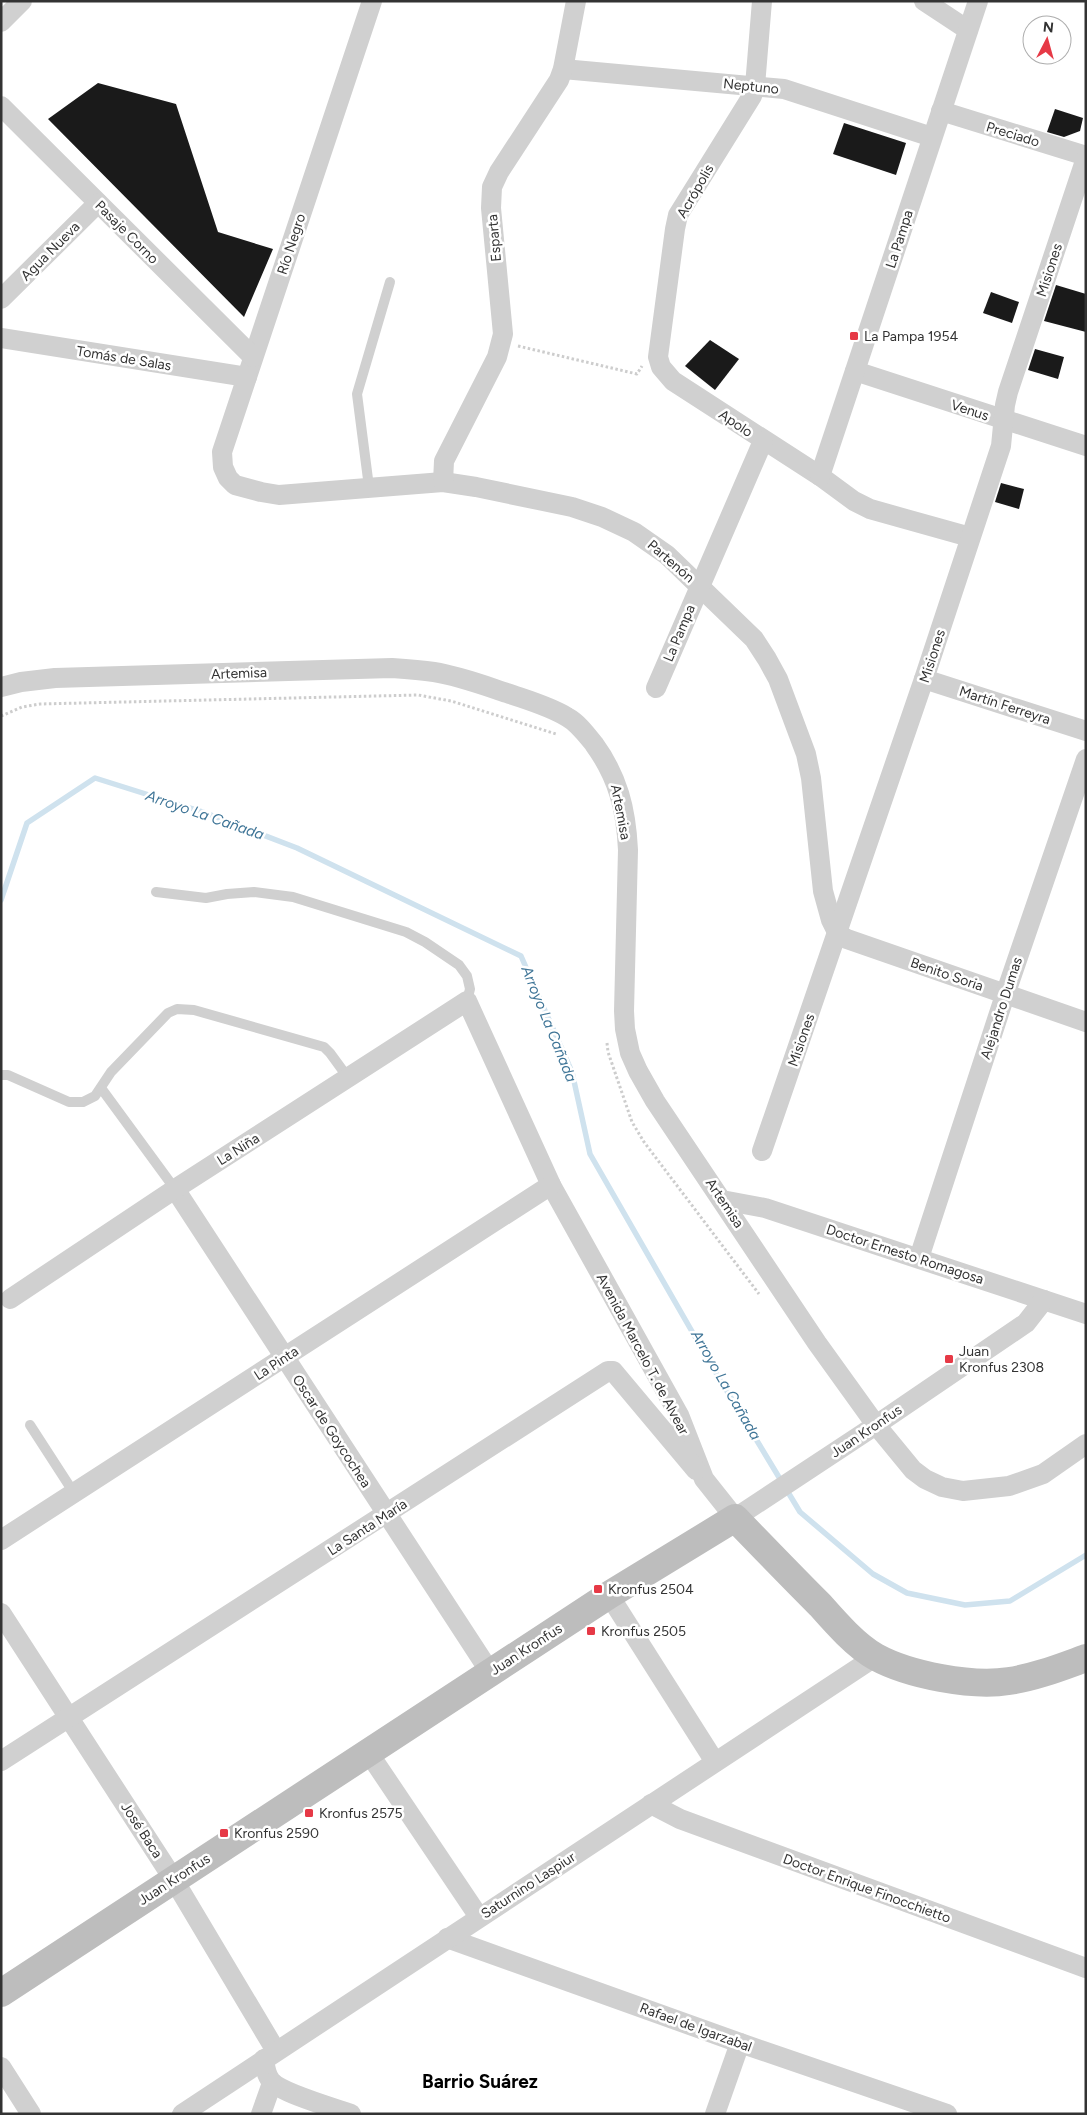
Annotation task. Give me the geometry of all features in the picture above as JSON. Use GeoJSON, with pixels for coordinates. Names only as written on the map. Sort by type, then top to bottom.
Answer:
{"type":"FeatureCollection","features":[{"type":"Feature","properties":{"kind":"main road","name":"Juan Kronfus"},"geometry":{"type":"LineString","coordinates":[[1,1993],[490,1672],[609,1595],[735,1518]]}},
{"type":"Feature","properties":{"kind":"main road","name":"Avenida Marcelo T. de Alvear"},"geometry":{"type":"LineString","coordinates":[[735,1518],[838,1624],[875,1657],[896,1666],[970,1682],[1007,1682],[1034,1676],[1086,1658]]}},
{"type":"Feature","properties":{"kind":"street"},"geometry":{"type":"LineString","coordinates":[[1,22],[22,1]]}},
{"type":"Feature","properties":{"kind":"street","name":"Río Negro"},"geometry":{"type":"LineString","coordinates":[[235,485],[228,478],[223,467],[222,452],[372,1]]}},
{"type":"Feature","properties":{"kind":"street","name":"Esparta"},"geometry":{"type":"LineString","coordinates":[[443,482],[444,462],[497,357],[502,342],[492,188],[499,172],[552,91],[563,69],[576,1]]}},
{"type":"Feature","properties":{"kind":"street","name":"Acrópolis"},"geometry":{"type":"LineString","coordinates":[[661,367],[658,357],[678,215],[742,116],[752,96],[755,86],[762,1]]}},
{"type":"Feature","properties":{"kind":"street"},"geometry":{"type":"LineString","coordinates":[[924,1],[968,30]]}},
{"type":"Feature","properties":{"kind":"street","name":"La Pampa"},"geometry":{"type":"LineString","coordinates":[[820,476],[978,1]]}},
{"type":"Feature","properties":{"kind":"street","name":"Neptuno"},"geometry":{"type":"LineString","coordinates":[[563,69],[755,86],[802,94],[932,137]]}},
{"type":"Feature","properties":{"kind":"street","name":"Pasaje Corno"},"geometry":{"type":"LineString","coordinates":[[1,106],[253,357]]}},
{"type":"Feature","properties":{"kind":"street","name":"Preciado"},"geometry":{"type":"LineString","coordinates":[[941,111],[1086,157]]}},
{"type":"Feature","properties":{"kind":"street","name":"Misiones"},"geometry":{"type":"LineString","coordinates":[[762,1151],[838,934],[1000,446],[1008,392],[1086,157]]}},
{"type":"Feature","properties":{"kind":"street","name":"Agua Nueva"},"geometry":{"type":"LineString","coordinates":[[1,300],[98,203]]}},
{"type":"Feature","properties":{"kind":"street","name":"Tomás de Salas"},"geometry":{"type":"LineString","coordinates":[[1,338],[247,377]]}},
{"type":"Feature","properties":{"kind":"street","name":"Apolo"},"geometry":{"type":"LineString","coordinates":[[661,367],[673,380],[763,441],[820,476],[854,501],[870,509],[970,537]]}},
{"type":"Feature","properties":{"kind":"street","name":"Venus"},"geometry":{"type":"LineString","coordinates":[[855,371],[1003,421],[1086,446]]}},
{"type":"Feature","properties":{"kind":"street","name":"La Pampa"},"geometry":{"type":"LineString","coordinates":[[656,688],[763,441]]}},
{"type":"Feature","properties":{"kind":"street","name":"Partenón"},"geometry":{"type":"LineString","coordinates":[[235,485],[279,495],[443,482],[476,487],[563,505],[602,517],[634,532],[667,555],[754,640],[767,658],[778,680],[806,754],[811,778],[823,891],[831,920],[838,934]]}},
{"type":"Feature","properties":{"kind":"street","name":"Artemisa"},"geometry":{"type":"LineString","coordinates":[[1,687],[21,682],[55,678],[392,668],[433,672],[470,680],[538,703],[568,717],[586,732],[607,762],[616,783],[627,829],[624,1011],[630,1053],[655,1101],[817,1343],[876,1425],[913,1470],[942,1487],[964,1491],[1009,1486],[1042,1474],[1086,1444]]}},
{"type":"Feature","properties":{"kind":"street","name":"Martín Ferreyra"},"geometry":{"type":"LineString","coordinates":[[924,679],[1086,731]]}},
{"type":"Feature","properties":{"kind":"street","name":"Alejandro Dumas"},"geometry":{"type":"LineString","coordinates":[[919,1258],[1005,995],[1086,759]]}},
{"type":"Feature","properties":{"kind":"street","name":"Benito Soria"},"geometry":{"type":"LineString","coordinates":[[838,934],[1005,995],[1086,1022]]}},
{"type":"Feature","properties":{"kind":"street","name":"La Niña"},"geometry":{"type":"LineString","coordinates":[[10,1299],[175,1189],[349,1079],[467,1001]]}},
{"type":"Feature","properties":{"kind":"street","name":"Avenida Marcelo T. de Alvear"},"geometry":{"type":"LineString","coordinates":[[467,1001],[551,1185],[679,1414],[704,1479],[735,1518]]}},
{"type":"Feature","properties":{"kind":"street","name":"La Pinta"},"geometry":{"type":"LineString","coordinates":[[1,1540],[551,1185]]}},
{"type":"Feature","properties":{"kind":"street","name":"Oscar de Goycochea"},"geometry":{"type":"LineString","coordinates":[[175,1189],[490,1672]]}},
{"type":"Feature","properties":{"kind":"street","name":"Doctor Ernesto Romagosa"},"geometry":{"type":"LineString","coordinates":[[722,1200],[765,1208],[1086,1314]]}},
{"type":"Feature","properties":{"kind":"street","name":"Juan Kronfus"},"geometry":{"type":"LineString","coordinates":[[735,1518],[1026,1323],[1044,1300]]}},
{"type":"Feature","properties":{"kind":"street","name":"La Santa María"},"geometry":{"type":"LineString","coordinates":[[1,1761],[608,1370],[613,1371],[704,1479]]}},
{"type":"Feature","properties":{"kind":"street"},"geometry":{"type":"LineString","coordinates":[[609,1595],[715,1762]]}},
{"type":"Feature","properties":{"kind":"street","name":"José Baca"},"geometry":{"type":"LineString","coordinates":[[1,1614],[174,1880],[270,2055],[267,2075],[272,2083]]}},
{"type":"Feature","properties":{"kind":"street","name":"Saturnino Laspiur"},"geometry":{"type":"LineString","coordinates":[[182,2114],[875,1657]]}},
{"type":"Feature","properties":{"kind":"street"},"geometry":{"type":"LineString","coordinates":[[368,1752],[479,1917]]}},
{"type":"Feature","properties":{"kind":"street","name":"Doctor Enrique Finocchietto"},"geometry":{"type":"LineString","coordinates":[[651,1804],[680,1819],[1086,1968]]}},
{"type":"Feature","properties":{"kind":"street","name":"Rafael de Igarzabal"},"geometry":{"type":"LineString","coordinates":[[447,1938],[740,2043],[947,2114]]}},
{"type":"Feature","properties":{"kind":"street"},"geometry":{"type":"LineString","coordinates":[[715,2114],[740,2043]]}},
{"type":"Feature","properties":{"kind":"street"},"geometry":{"type":"LineString","coordinates":[[1,2067],[31,2114]]}},
{"type":"Feature","properties":{"kind":"street"},"geometry":{"type":"LineString","coordinates":[[261,2114],[272,2083],[284,2090],[351,2114]]}},
{"type":"Feature","properties":{"kind":"lane"},"geometry":{"type":"LineString","coordinates":[[369,487],[357,394],[390,282]]}},
{"type":"Feature","properties":{"kind":"lane"},"geometry":{"type":"LineString","coordinates":[[156,892],[206,898],[254,892],[293,896],[406,932],[425,942],[459,965],[467,976],[470,989],[467,1001]]}},
{"type":"Feature","properties":{"kind":"lane"},"geometry":{"type":"LineString","coordinates":[[1,1075],[8,1075],[69,1102],[83,1102],[95,1096],[111,1072],[168,1013],[177,1010],[194,1010],[324,1047],[349,1079]]}},
{"type":"Feature","properties":{"kind":"lane"},"geometry":{"type":"LineString","coordinates":[[101,1088],[175,1189]]}},
{"type":"Feature","properties":{"kind":"lane"},"geometry":{"type":"LineString","coordinates":[[30,1424],[74,1493]]}},
{"type":"Feature","properties":{"kind":"path"},"geometry":{"type":"LineString","coordinates":[[502,342],[637,374],[643,364],[661,367]]}},
{"type":"Feature","properties":{"kind":"path"},"geometry":{"type":"LineString","coordinates":[[1,716],[22,706],[40,704],[418,695],[451,701],[556,734],[562,739]]}},
{"type":"Feature","properties":{"kind":"path"},"geometry":{"type":"LineString","coordinates":[[606,1036],[608,1052],[629,1113],[644,1142],[762,1298]]}},
{"type":"Feature","properties":{"kind":"building"},"geometry":{"type":"Polygon","coordinates":[[[98,83],[176,104],[218,232],[273,249],[244,317],[48,119],[98,83]]]}},
{"type":"Feature","properties":{"kind":"building"},"geometry":{"type":"Polygon","coordinates":[[[1055,109],[1083,118],[1080,131],[1064,137],[1047,132],[1055,109]]]}},
{"type":"Feature","properties":{"kind":"building"},"geometry":{"type":"Polygon","coordinates":[[[844,123],[906,143],[896,175],[833,154],[844,123]]]}},
{"type":"Feature","properties":{"kind":"building"},"geometry":{"type":"Polygon","coordinates":[[[1056,285],[1086,294],[1086,332],[1044,321],[1056,285]]]}},
{"type":"Feature","properties":{"kind":"building"},"geometry":{"type":"Polygon","coordinates":[[[991,292],[1019,302],[1012,323],[983,313],[991,292]]]}},
{"type":"Feature","properties":{"kind":"building"},"geometry":{"type":"Polygon","coordinates":[[[710,340],[739,359],[715,390],[685,366],[710,340]]]}},
{"type":"Feature","properties":{"kind":"building"},"geometry":{"type":"Polygon","coordinates":[[[1035,349],[1064,357],[1058,379],[1028,370],[1035,349]]]}},
{"type":"Feature","properties":{"kind":"building"},"geometry":{"type":"Polygon","coordinates":[[[1001,483],[1024,489],[1019,509],[995,502],[1001,483]]]}},
{"type":"Feature","properties":{"kind":"waterway","name":"Arroyo La Cañada"},"geometry":{"type":"LineString","coordinates":[[1,900],[27,823],[95,778],[203,812],[297,848],[521,956],[572,1072],[590,1154],[713,1368],[800,1512],[873,1574],[907,1593],[965,1605],[1010,1601],[1086,1555]]}},
{"type":"Feature","properties":{"kind":"place","name":"La Pampa 1954"},"geometry":{"type":"Point","coordinates":[854,336]}},
{"type":"Feature","properties":{"kind":"place","name":"Juan Kronfus 2308"},"geometry":{"type":"Point","coordinates":[949,1359]}},
{"type":"Feature","properties":{"kind":"place","name":"Kronfus 2504"},"geometry":{"type":"Point","coordinates":[598,1589]}},
{"type":"Feature","properties":{"kind":"place","name":"Kronfus 2505"},"geometry":{"type":"Point","coordinates":[591,1631]}},
{"type":"Feature","properties":{"kind":"place","name":"Kronfus 2575"},"geometry":{"type":"Point","coordinates":[309,1813]}},
{"type":"Feature","properties":{"kind":"place","name":"Kronfus 2590"},"geometry":{"type":"Point","coordinates":[224,1833]}},
{"type":"Feature","properties":{"kind":"district","name":"Barrio Suárez"},"geometry":{"type":"Point","coordinates":[480,2081]}}]}
